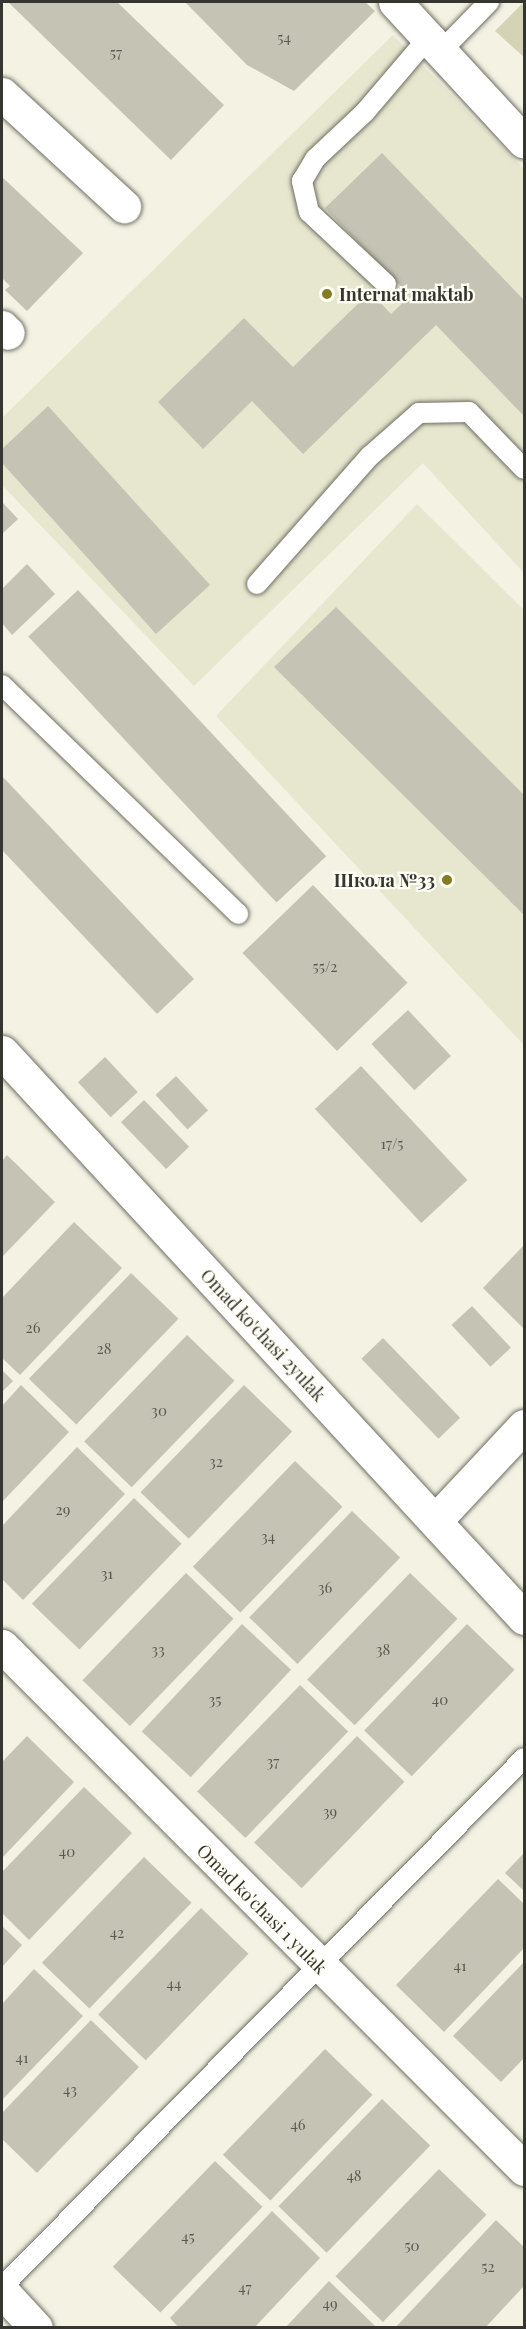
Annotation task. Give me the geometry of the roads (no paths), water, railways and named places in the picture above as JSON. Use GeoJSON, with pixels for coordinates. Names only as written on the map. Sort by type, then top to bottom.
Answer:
{"type":"FeatureCollection","features":[{"type":"Feature","properties":{"kind":"street"},"geometry":{"type":"LineString","coordinates":[[395,2],[525,142]]}},
{"type":"Feature","properties":{"kind":"street"},"geometry":{"type":"LineString","coordinates":[[2,94],[124,206]]}},
{"type":"Feature","properties":{"kind":"street","name":"Omad ko'chasi 2yulak"},"geometry":{"type":"LineString","coordinates":[[2,1052],[525,1618]]}},
{"type":"Feature","properties":{"kind":"street"},"geometry":{"type":"LineString","coordinates":[[435,1521],[525,1426]]}},
{"type":"Feature","properties":{"kind":"street","name":"Omad ko'chasi 1 yulak"},"geometry":{"type":"LineString","coordinates":[[2,1647],[318,1966],[525,2169]]}},
{"type":"Feature","properties":{"kind":"street"},"geometry":{"type":"LineString","coordinates":[[2,2289],[36,2328]]}},
{"type":"Feature","properties":{"kind":"lane"},"geometry":{"type":"LineString","coordinates":[[386,284],[309,212],[302,182],[315,159],[434,44],[489,2]]}},
{"type":"Feature","properties":{"kind":"lane"},"geometry":{"type":"LineString","coordinates":[[257,584],[370,456],[419,412],[469,412],[525,469]]}},
{"type":"Feature","properties":{"kind":"lane"},"geometry":{"type":"LineString","coordinates":[[2,685],[238,914]]}},
{"type":"Feature","properties":{"kind":"lane"},"geometry":{"type":"LineString","coordinates":[[2,2289],[525,1758]]}},
{"type":"Feature","properties":{"kind":"place","name":"Internat maktab"},"geometry":{"type":"Point","coordinates":[327,294]}},
{"type":"Feature","properties":{"kind":"place","name":"Школа №33"},"geometry":{"type":"Point","coordinates":[447,880]}}]}
